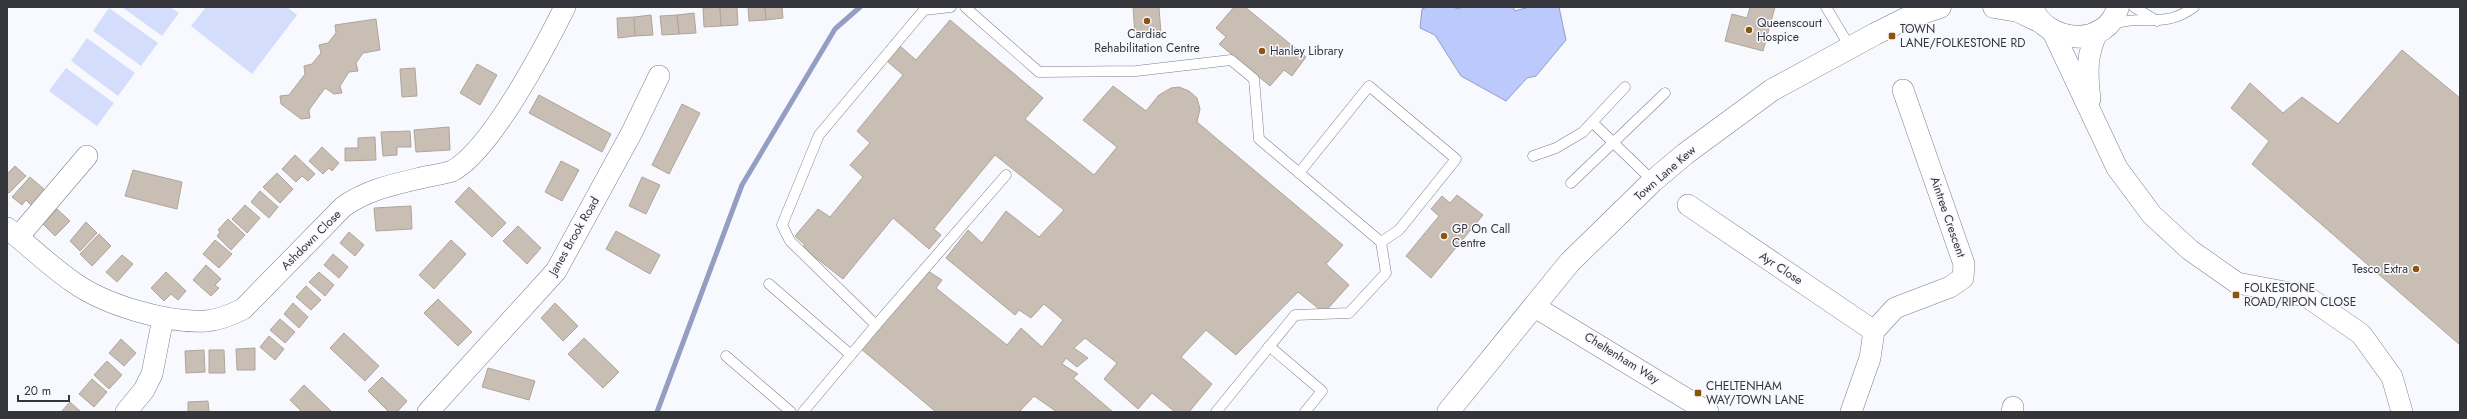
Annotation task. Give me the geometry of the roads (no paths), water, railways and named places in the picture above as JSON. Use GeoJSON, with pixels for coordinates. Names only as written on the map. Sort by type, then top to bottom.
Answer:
{"type":"FeatureCollection","features":[{"type":"Feature","properties":{"kind":"street","name":"Ashdown Close"},"geometry":{"type":"LineString","coordinates":[[12,232],[73,282],[96,296],[163,318],[206,321],[228,317],[243,309],[343,207],[358,196],[451,171],[470,159],[486,139],[525,81],[565,7]]}},
{"type":"Feature","properties":{"kind":"street","name":"Town Lane Kew"},"geometry":{"type":"LineString","coordinates":[[1448,412],[1535,307],[1570,262],[1653,181],[1685,154],[1772,90],[1850,47],[1909,17],[1940,7]]}},
{"type":"Feature","properties":{"kind":"street"},"geometry":{"type":"LineString","coordinates":[[1994,7],[2018,11],[2042,20],[2071,37],[2083,37],[2100,29],[2110,21],[2118,7]]}},
{"type":"Feature","properties":{"kind":"street"},"geometry":{"type":"LineString","coordinates":[[2042,20],[2093,115],[2117,168],[2152,215],[2190,250],[2237,283],[2306,296],[2361,334],[2392,377],[2402,412]]}},
{"type":"Feature","properties":{"kind":"street"},"geometry":{"type":"LineString","coordinates":[[2093,115],[2087,74],[2089,53],[2100,29]]}},
{"type":"Feature","properties":{"kind":"street","name":"Janes Brook Road"},"geometry":{"type":"LineString","coordinates":[[428,412],[556,271],[631,134],[659,76]]}},
{"type":"Feature","properties":{"kind":"street","name":"Aintree Crescent"},"geometry":{"type":"LineString","coordinates":[[1874,332],[1895,308],[1950,288],[1963,278],[1964,264],[1904,90]]}},
{"type":"Feature","properties":{"kind":"street"},"geometry":{"type":"LineString","coordinates":[[12,232],[87,156]]}},
{"type":"Feature","properties":{"kind":"street","name":"Ayr Close"},"geometry":{"type":"LineString","coordinates":[[1688,206],[1874,332]]}},
{"type":"Feature","properties":{"kind":"street","name":"Cheltenham Way"},"geometry":{"type":"LineString","coordinates":[[1535,307],[1708,412]]}},
{"type":"Feature","properties":{"kind":"street"},"geometry":{"type":"LineString","coordinates":[[126,412],[144,390],[152,374],[163,318]]}},
{"type":"Feature","properties":{"kind":"street"},"geometry":{"type":"LineString","coordinates":[[1851,412],[1870,358],[1874,332]]}},
{"type":"Feature","properties":{"kind":"lane"},"geometry":{"type":"LineString","coordinates":[[876,325],[790,241],[782,225],[819,135],[924,10],[951,7]]}},
{"type":"Feature","properties":{"kind":"lane"},"geometry":{"type":"LineString","coordinates":[[965,7],[1039,72],[1136,71],[1232,60],[1254,79],[1259,139],[1381,242],[1386,273],[1349,313],[1295,315],[1216,412]]}},
{"type":"Feature","properties":{"kind":"lane"},"geometry":{"type":"LineString","coordinates":[[1826,7],[1850,47]]}},
{"type":"Feature","properties":{"kind":"lane"},"geometry":{"type":"LineString","coordinates":[[2134,7],[2157,21]]}},
{"type":"Feature","properties":{"kind":"lane"},"geometry":{"type":"LineString","coordinates":[[2100,29],[2126,21],[2157,21],[2181,17],[2194,7]]}},
{"type":"Feature","properties":{"kind":"lane"},"geometry":{"type":"LineString","coordinates":[[1298,173],[1369,86],[1456,159],[1399,230],[1381,242]]}},
{"type":"Feature","properties":{"kind":"lane"},"geometry":{"type":"LineString","coordinates":[[1533,156],[1556,148],[1583,132],[1625,87]]}},
{"type":"Feature","properties":{"kind":"lane"},"geometry":{"type":"LineString","coordinates":[[1571,183],[1665,92]]}},
{"type":"Feature","properties":{"kind":"lane"},"geometry":{"type":"LineString","coordinates":[[1592,122],[1653,181]]}},
{"type":"Feature","properties":{"kind":"lane"},"geometry":{"type":"LineString","coordinates":[[803,412],[1006,175]]}},
{"type":"Feature","properties":{"kind":"lane"},"geometry":{"type":"LineString","coordinates":[[769,284],[851,355]]}},
{"type":"Feature","properties":{"kind":"lane"},"geometry":{"type":"LineString","coordinates":[[1269,346],[1322,391],[1305,412]]}},
{"type":"Feature","properties":{"kind":"lane"},"geometry":{"type":"LineString","coordinates":[[726,356],[791,412]]}},
{"type":"Feature","properties":{"kind":"water"},"geometry":{"type":"Polygon","coordinates":[[[1427,7],[1452,7],[1459,9],[1462,7],[1513,7],[1515,11],[1529,7],[1559,7],[1566,40],[1536,76],[1527,78],[1506,101],[1461,76],[1435,35],[1420,28],[1422,9],[1427,7]]]}},
{"type":"Feature","properties":{"kind":"waterway"},"geometry":{"type":"LineString","coordinates":[[657,412],[742,185],[835,29],[860,7]]}},
{"type":"Feature","properties":{"kind":"place","name":"Cardiac Rehabilitation Centre"},"geometry":{"type":"Point","coordinates":[1147,21]}},
{"type":"Feature","properties":{"kind":"place","name":"Queenscourt Hospice"},"geometry":{"type":"Point","coordinates":[1749,30]}},
{"type":"Feature","properties":{"kind":"place","name":"TOWN LANE/FOLKESTONE RD"},"geometry":{"type":"Point","coordinates":[1892,36]}},
{"type":"Feature","properties":{"kind":"place","name":"Hanley Library"},"geometry":{"type":"Point","coordinates":[1262,51]}},
{"type":"Feature","properties":{"kind":"place","name":"GP On Call Centre"},"geometry":{"type":"Point","coordinates":[1444,236]}},
{"type":"Feature","properties":{"kind":"place","name":"Tesco Extra"},"geometry":{"type":"Point","coordinates":[2416,269]}},
{"type":"Feature","properties":{"kind":"place","name":"FOLKESTONE ROAD/RIPON CLOSE"},"geometry":{"type":"Point","coordinates":[2236,295]}},
{"type":"Feature","properties":{"kind":"place","name":"CHELTENHAM WAY/TOWN LANE"},"geometry":{"type":"Point","coordinates":[1698,393]}}]}
